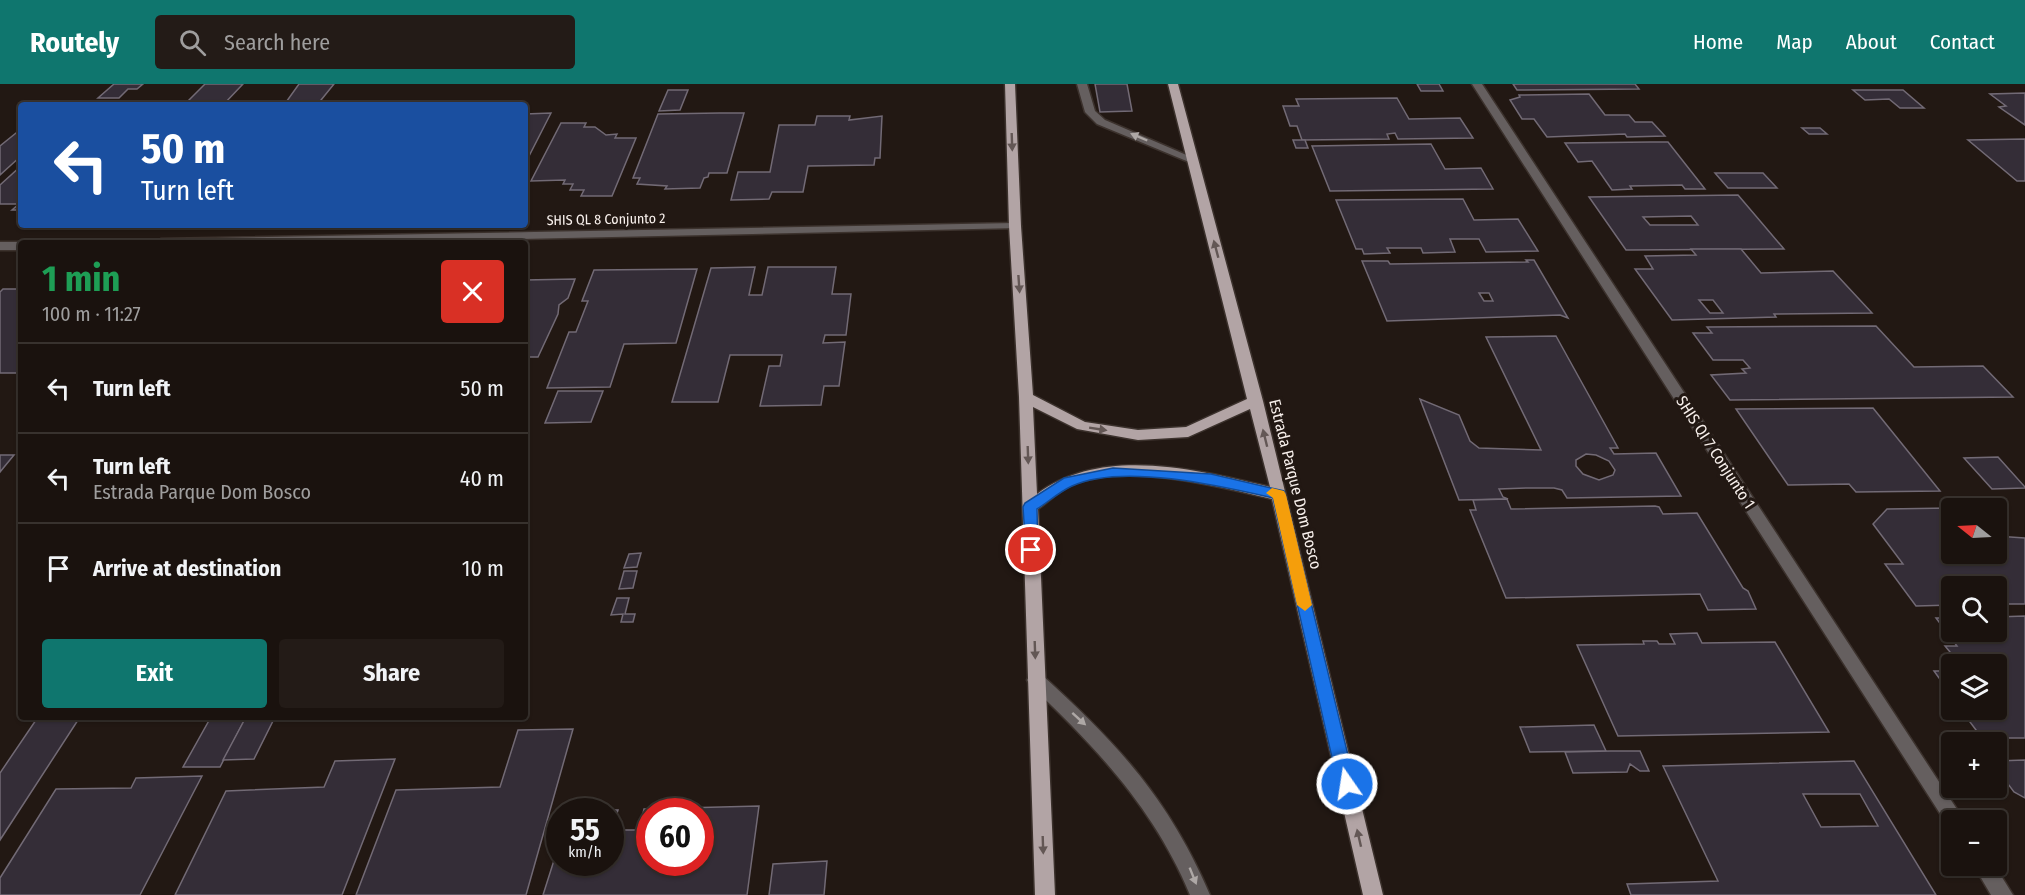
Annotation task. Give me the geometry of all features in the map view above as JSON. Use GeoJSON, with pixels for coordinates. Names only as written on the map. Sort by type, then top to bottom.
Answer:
{"type":"FeatureCollection","features":[{"type":"Feature","properties":{"kind":"main road"},"geometry":{"type":"LineString","coordinates":[[1010,84],[1015,226],[1026,397],[1045,895]]}},
{"type":"Feature","properties":{"kind":"main road","name":"Estrada Parque Dom Bosco"},"geometry":{"type":"LineString","coordinates":[[1173,84],[1256,401],[1373,895]]}},
{"type":"Feature","properties":{"kind":"main road"},"geometry":{"type":"LineString","coordinates":[[1026,397],[1082,426],[1138,435],[1188,432],[1256,401]]}},
{"type":"Feature","properties":{"kind":"main road"},"geometry":{"type":"LineString","coordinates":[[1030,507],[1068,482],[1113,472],[1211,479],[1279,495]]}},
{"type":"Feature","properties":{"kind":"street"},"geometry":{"type":"LineString","coordinates":[[1083,84],[1090,112],[1101,122],[1193,160]]}},
{"type":"Feature","properties":{"kind":"street","name":"SHIS QI 7 Conjunto 1"},"geometry":{"type":"LineString","coordinates":[[1477,84],[1949,810]]}},
{"type":"Feature","properties":{"kind":"street","name":"SHIS QL 8 Conjunto 2"},"geometry":{"type":"LineString","coordinates":[[362,240],[1015,226]]}},
{"type":"Feature","properties":{"kind":"street"},"geometry":{"type":"LineString","coordinates":[[0,246],[18,246]]}},
{"type":"Feature","properties":{"kind":"street"},"geometry":{"type":"LineString","coordinates":[[1036,680],[1092,730],[1147,795],[1191,870],[1200,895]]}},
{"type":"Feature","properties":{"kind":"street"},"geometry":{"type":"LineString","coordinates":[[1991,876],[2003,895]]}},
{"type":"Feature","properties":{"kind":"building"},"geometry":{"type":"Polygon","coordinates":[[[114,84],[143,84],[137,89],[128,89],[119,98],[98,98],[114,84]]]}},
{"type":"Feature","properties":{"kind":"building"},"geometry":{"type":"Polygon","coordinates":[[[205,84],[243,84],[226,102],[187,102],[205,84]]]}},
{"type":"Feature","properties":{"kind":"building"},"geometry":{"type":"Polygon","coordinates":[[[299,84],[334,84],[319,102],[286,102],[299,84]]]}},
{"type":"Feature","properties":{"kind":"building"},"geometry":{"type":"Polygon","coordinates":[[[1095,84],[1127,84],[1132,111],[1100,112],[1095,84]]]}},
{"type":"Feature","properties":{"kind":"building"},"geometry":{"type":"Polygon","coordinates":[[[1417,84],[1439,84],[1443,91],[1421,91],[1417,84]]]}},
{"type":"Feature","properties":{"kind":"building"},"geometry":{"type":"Polygon","coordinates":[[[1513,84],[1635,84],[1639,89],[1517,90],[1513,84]]]}},
{"type":"Feature","properties":{"kind":"building"},"geometry":{"type":"Polygon","coordinates":[[[668,90],[688,90],[680,110],[659,111],[668,90]]]}},
{"type":"Feature","properties":{"kind":"building"},"geometry":{"type":"Polygon","coordinates":[[[1853,90],[1903,90],[1924,108],[1900,108],[1889,99],[1865,100],[1853,90]]]}},
{"type":"Feature","properties":{"kind":"building"},"geometry":{"type":"Polygon","coordinates":[[[2025,93],[2025,125],[1999,107],[2006,106],[1990,94],[2025,93]]]}},
{"type":"Feature","properties":{"kind":"building"},"geometry":{"type":"Polygon","coordinates":[[[1589,94],[1605,115],[1629,115],[1635,122],[1652,122],[1665,136],[1627,137],[1625,134],[1547,137],[1534,119],[1522,119],[1510,100],[1520,97],[1519,95],[1589,94]]]}},
{"type":"Feature","properties":{"kind":"building"},"geometry":{"type":"Polygon","coordinates":[[[1397,98],[1409,119],[1460,118],[1473,138],[1398,139],[1395,133],[1387,134],[1389,139],[1302,140],[1297,126],[1290,126],[1283,106],[1299,106],[1296,99],[1397,98]]]}},
{"type":"Feature","properties":{"kind":"building"},"geometry":{"type":"Polygon","coordinates":[[[551,113],[528,158],[528,114],[551,113]]]}},
{"type":"Feature","properties":{"kind":"building"},"geometry":{"type":"Polygon","coordinates":[[[744,113],[727,173],[709,173],[700,188],[665,189],[667,186],[637,184],[640,178],[633,178],[658,114],[744,113]]]}},
{"type":"Feature","properties":{"kind":"building"},"geometry":{"type":"Polygon","coordinates":[[[817,116],[850,116],[849,120],[882,116],[880,158],[875,158],[874,165],[808,166],[803,192],[772,192],[769,199],[731,200],[738,172],[770,172],[779,125],[815,125],[817,116]]]}},
{"type":"Feature","properties":{"kind":"building"},"geometry":{"type":"Polygon","coordinates":[[[561,123],[586,123],[584,127],[595,127],[606,135],[617,134],[615,138],[636,138],[612,196],[581,196],[584,190],[570,190],[573,184],[563,184],[565,180],[531,181],[561,123]]]}},
{"type":"Feature","properties":{"kind":"building"},"geometry":{"type":"Polygon","coordinates":[[[1802,128],[1820,128],[1827,134],[1809,134],[1802,128]]]}},
{"type":"Feature","properties":{"kind":"building"},"geometry":{"type":"Polygon","coordinates":[[[18,131],[18,159],[0,175],[0,146],[18,131]]]}},
{"type":"Feature","properties":{"kind":"building"},"geometry":{"type":"Polygon","coordinates":[[[2025,139],[2025,181],[2017,181],[1968,140],[2025,139]]]}},
{"type":"Feature","properties":{"kind":"building"},"geometry":{"type":"Polygon","coordinates":[[[1293,140],[1305,140],[1308,148],[1296,148],[1293,140]]]}},
{"type":"Feature","properties":{"kind":"building"},"geometry":{"type":"Polygon","coordinates":[[[1668,142],[1705,189],[1685,189],[1682,185],[1630,186],[1632,189],[1612,190],[1592,161],[1578,162],[1565,143],[1668,142]]]}},
{"type":"Feature","properties":{"kind":"building"},"geometry":{"type":"Polygon","coordinates":[[[1431,144],[1445,169],[1481,168],[1493,189],[1330,191],[1312,146],[1431,144]]]}},
{"type":"Feature","properties":{"kind":"building"},"geometry":{"type":"Polygon","coordinates":[[[18,169],[18,204],[0,204],[0,185],[18,169]]]}},
{"type":"Feature","properties":{"kind":"building"},"geometry":{"type":"Polygon","coordinates":[[[1715,173],[1763,173],[1777,188],[1728,188],[1715,173]]]}},
{"type":"Feature","properties":{"kind":"building"},"geometry":{"type":"Polygon","coordinates":[[[1738,195],[1784,249],[1626,250],[1589,197],[1738,195]],[[1691,216],[1643,217],[1650,225],[1698,225],[1691,216]]]}},
{"type":"Feature","properties":{"kind":"building"},"geometry":{"type":"Polygon","coordinates":[[[1463,199],[1474,220],[1518,219],[1538,251],[1486,252],[1479,239],[1450,239],[1455,252],[1423,253],[1421,248],[1387,248],[1390,253],[1364,254],[1362,249],[1356,249],[1336,200],[1463,199]]]}},
{"type":"Feature","properties":{"kind":"building"},"geometry":{"type":"Polygon","coordinates":[[[1691,249],[1741,249],[1761,273],[1833,271],[1872,313],[1774,314],[1776,317],[1672,320],[1635,269],[1653,269],[1645,256],[1696,255],[1691,249]],[[1699,300],[1710,313],[1723,313],[1713,300],[1699,300]]]}},
{"type":"Feature","properties":{"kind":"building"},"geometry":{"type":"Polygon","coordinates":[[[1526,260],[1534,260],[1568,318],[1560,315],[1387,321],[1362,261],[1388,261],[1390,264],[1528,262],[1526,260]],[[1479,293],[1484,301],[1493,301],[1489,293],[1479,293]]]}},
{"type":"Feature","properties":{"kind":"building"},"geometry":{"type":"Polygon","coordinates":[[[755,267],[749,295],[762,295],[768,267],[836,267],[832,294],[851,294],[846,335],[825,335],[823,343],[845,342],[839,386],[824,386],[821,405],[760,406],[769,366],[780,366],[782,355],[730,355],[718,402],[672,402],[711,268],[755,267]]]}},
{"type":"Feature","properties":{"kind":"building"},"geometry":{"type":"Polygon","coordinates":[[[697,269],[676,343],[624,344],[610,387],[547,388],[569,332],[576,332],[588,301],[582,301],[594,270],[697,269]]]}},
{"type":"Feature","properties":{"kind":"building"},"geometry":{"type":"Polygon","coordinates":[[[575,279],[568,298],[559,305],[558,314],[538,357],[528,357],[528,280],[575,279]]]}},
{"type":"Feature","properties":{"kind":"building"},"geometry":{"type":"Polygon","coordinates":[[[3,289],[18,289],[18,373],[0,373],[0,292],[3,289]]]}},
{"type":"Feature","properties":{"kind":"building"},"geometry":{"type":"Polygon","coordinates":[[[1876,326],[1914,367],[1983,366],[2013,397],[1730,400],[1711,375],[1746,373],[1742,369],[1750,368],[1743,360],[1713,360],[1693,333],[1712,333],[1707,327],[1876,326]]]}},
{"type":"Feature","properties":{"kind":"building"},"geometry":{"type":"Polygon","coordinates":[[[1556,336],[1618,448],[1610,448],[1614,454],[1656,453],[1681,496],[1567,498],[1562,490],[1554,488],[1526,488],[1499,489],[1503,497],[1508,499],[1459,500],[1420,399],[1459,415],[1470,441],[1479,448],[1541,450],[1486,337],[1556,336]],[[1586,454],[1576,460],[1576,466],[1583,474],[1599,480],[1613,475],[1615,470],[1609,461],[1596,455],[1586,454]]]}},
{"type":"Feature","properties":{"kind":"building"},"geometry":{"type":"Polygon","coordinates":[[[558,391],[603,391],[591,422],[545,423],[558,391]]]}},
{"type":"Feature","properties":{"kind":"building"},"geometry":{"type":"Polygon","coordinates":[[[1873,408],[1940,491],[1856,492],[1849,484],[1788,485],[1736,409],[1873,408]]]}},
{"type":"Feature","properties":{"kind":"building"},"geometry":{"type":"Polygon","coordinates":[[[0,455],[14,455],[0,472],[0,455]]]}},
{"type":"Feature","properties":{"kind":"building"},"geometry":{"type":"Polygon","coordinates":[[[1998,457],[2025,488],[1992,489],[1964,458],[1998,457]]]}},
{"type":"Feature","properties":{"kind":"building"},"geometry":{"type":"Polygon","coordinates":[[[1507,499],[1511,509],[1655,506],[1659,507],[1663,514],[1697,513],[1743,588],[1748,591],[1756,609],[1708,610],[1700,594],[1506,598],[1470,510],[1476,510],[1473,500],[1507,499]]]}},
{"type":"Feature","properties":{"kind":"building"},"geometry":{"type":"Polygon","coordinates":[[[1941,508],[1941,564],[2007,564],[2007,537],[2025,538],[2025,604],[2007,604],[2007,576],[1941,576],[1941,605],[1916,606],[1885,564],[1903,564],[1873,524],[1887,509],[1941,508]]]}},
{"type":"Feature","properties":{"kind":"building"},"geometry":{"type":"Polygon","coordinates":[[[641,553],[637,567],[624,568],[629,554],[641,553]]]}},
{"type":"Feature","properties":{"kind":"building"},"geometry":{"type":"Polygon","coordinates":[[[624,571],[637,571],[633,588],[619,589],[624,571]]]}},
{"type":"Feature","properties":{"kind":"building"},"geometry":{"type":"Polygon","coordinates":[[[617,598],[629,598],[625,614],[635,614],[633,622],[621,622],[623,614],[611,615],[617,598]]]}},
{"type":"Feature","properties":{"kind":"building"},"geometry":{"type":"Polygon","coordinates":[[[2025,616],[2025,738],[2007,738],[2007,732],[1978,732],[1968,720],[2007,720],[2007,654],[1952,654],[1945,646],[1957,646],[1954,642],[2007,642],[2007,617],[2025,616]]]}},
{"type":"Feature","properties":{"kind":"building"},"geometry":{"type":"Polygon","coordinates":[[[1697,633],[1702,643],[1775,642],[1829,732],[1618,736],[1577,645],[1644,644],[1643,641],[1675,644],[1670,634],[1697,633]]]}},
{"type":"Feature","properties":{"kind":"building"},"geometry":{"type":"Polygon","coordinates":[[[1934,671],[1941,671],[1941,681],[1934,671]]]}},
{"type":"Feature","properties":{"kind":"building"},"geometry":{"type":"Polygon","coordinates":[[[36,720],[78,720],[0,840],[0,773],[36,720]]]}},
{"type":"Feature","properties":{"kind":"building"},"geometry":{"type":"Polygon","coordinates":[[[209,720],[244,720],[220,767],[183,767],[209,720]]]}},
{"type":"Feature","properties":{"kind":"building"},"geometry":{"type":"Polygon","coordinates":[[[244,720],[274,720],[254,759],[223,760],[244,720]]]}},
{"type":"Feature","properties":{"kind":"building"},"geometry":{"type":"Polygon","coordinates":[[[1594,725],[1606,751],[1530,752],[1520,727],[1594,725]]]}},
{"type":"Feature","properties":{"kind":"building"},"geometry":{"type":"Polygon","coordinates":[[[573,729],[553,798],[546,798],[546,824],[526,895],[356,895],[396,790],[500,787],[518,730],[573,729]]]}},
{"type":"Feature","properties":{"kind":"building"},"geometry":{"type":"Polygon","coordinates":[[[1640,751],[1649,771],[1640,771],[1630,764],[1627,772],[1573,773],[1565,752],[1640,751]]]}},
{"type":"Feature","properties":{"kind":"building"},"geometry":{"type":"Polygon","coordinates":[[[395,759],[342,895],[175,895],[226,791],[324,787],[335,761],[395,759]]]}},
{"type":"Feature","properties":{"kind":"building"},"geometry":{"type":"Polygon","coordinates":[[[2025,760],[2025,798],[2014,792],[2007,783],[2007,761],[2025,760]]]}},
{"type":"Feature","properties":{"kind":"building"},"geometry":{"type":"Polygon","coordinates":[[[1854,761],[1936,895],[1631,895],[1627,884],[1718,881],[1663,766],[1854,761]],[[1803,794],[1821,827],[1878,826],[1860,794],[1803,794]]]}},
{"type":"Feature","properties":{"kind":"building"},"geometry":{"type":"Polygon","coordinates":[[[202,776],[140,895],[0,895],[0,878],[56,789],[131,788],[136,778],[202,776]]]}},
{"type":"Feature","properties":{"kind":"building"},"geometry":{"type":"Polygon","coordinates":[[[759,806],[747,895],[543,895],[549,876],[624,876],[624,830],[636,830],[636,876],[714,876],[714,807],[759,806]]]}},
{"type":"Feature","properties":{"kind":"building"},"geometry":{"type":"Polygon","coordinates":[[[827,861],[824,895],[769,895],[773,864],[827,861]]]}},
{"type":"Feature","properties":{"kind":"slow traffic"},"geometry":{"type":"LineString","coordinates":[[1272,493],[1279,495],[1305,605]]}},
{"type":"Feature","properties":{"kind":"route"},"geometry":{"type":"LineString","coordinates":[[1031,550],[1030,507],[1068,482],[1113,472],[1160,473],[1211,479],[1279,495],[1347,784]]}}]}
